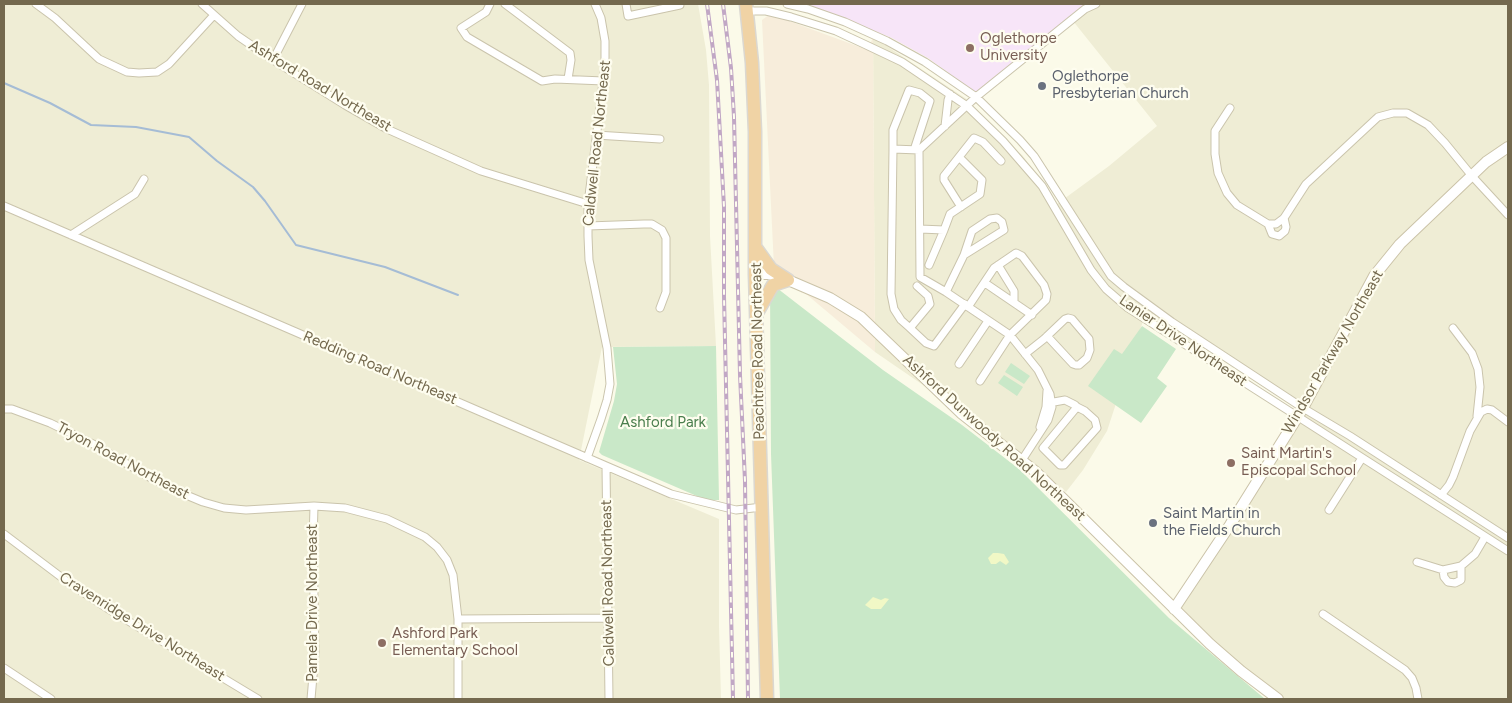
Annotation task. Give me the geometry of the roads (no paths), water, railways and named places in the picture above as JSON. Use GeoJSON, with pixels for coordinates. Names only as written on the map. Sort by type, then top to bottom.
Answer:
{"type":"FeatureCollection","features":[{"type":"Feature","properties":{"kind":"highway","name":"Peachtree Road Northeast"},"geometry":{"type":"LineString","coordinates":[[747,7],[752,63],[755,274],[767,699]]}},
{"type":"Feature","properties":{"kind":"highway"},"geometry":{"type":"LineString","coordinates":[[756,248],[771,269],[788,280]]}},
{"type":"Feature","properties":{"kind":"highway"},"geometry":{"type":"LineString","coordinates":[[757,313],[773,285],[788,280]]}},
{"type":"Feature","properties":{"kind":"main road","name":"Windsor Parkway Northeast"},"geometry":{"type":"LineString","coordinates":[[1174,609],[1230,525],[1300,412],[1374,276],[1400,244],[1486,162],[1508,147]]}},
{"type":"Feature","properties":{"kind":"main road","name":"Ashford Dunwoody Road Northeast"},"geometry":{"type":"LineString","coordinates":[[755,274],[770,274],[788,280],[830,298],[861,317],[961,413],[1022,460],[1223,656],[1278,699]]}},
{"type":"Feature","properties":{"kind":"street"},"geometry":{"type":"LineString","coordinates":[[36,4],[55,18],[99,59],[127,72],[139,74],[157,72],[169,64],[214,16]]}},
{"type":"Feature","properties":{"kind":"street","name":"Ashford Road Northeast"},"geometry":{"type":"LineString","coordinates":[[202,4],[238,36],[272,60],[387,129],[481,171],[588,204]]}},
{"type":"Feature","properties":{"kind":"street"},"geometry":{"type":"LineString","coordinates":[[272,60],[302,4]]}},
{"type":"Feature","properties":{"kind":"street"},"geometry":{"type":"LineString","coordinates":[[490,4],[486,12],[462,28],[467,37],[542,82],[568,79],[604,80]]}},
{"type":"Feature","properties":{"kind":"street"},"geometry":{"type":"LineString","coordinates":[[505,4],[570,53],[571,60],[568,79]]}},
{"type":"Feature","properties":{"kind":"street","name":"Caldwell Road Northeast"},"geometry":{"type":"LineString","coordinates":[[587,458],[607,400],[610,384],[607,348],[589,260],[588,204],[604,80],[605,41],[601,18],[595,4]]}},
{"type":"Feature","properties":{"kind":"street"},"geometry":{"type":"LineString","coordinates":[[626,4],[628,16],[680,6],[680,4]]}},
{"type":"Feature","properties":{"kind":"street","name":"Lanier Drive Northeast"},"geometry":{"type":"LineString","coordinates":[[787,4],[808,9],[887,40],[925,62],[976,97],[1020,140],[1038,161],[1111,276],[1362,458],[1508,552]]}},
{"type":"Feature","properties":{"kind":"street"},"geometry":{"type":"LineString","coordinates":[[893,149],[917,150],[976,97],[1085,9],[1096,4]]}},
{"type":"Feature","properties":{"kind":"street","name":"Lanier Drive Northeast"},"geometry":{"type":"LineString","coordinates":[[747,7],[791,17],[836,31],[896,59],[950,94],[967,106],[1003,141],[1042,186],[1091,270],[1106,289],[1128,308],[1300,412],[1350,436],[1508,538]]}},
{"type":"Feature","properties":{"kind":"street"},"geometry":{"type":"LineString","coordinates":[[980,381],[1010,335],[1046,300],[1044,285],[1020,254],[1016,253],[994,268],[985,283],[966,305],[934,346],[926,343],[901,320],[894,309],[891,294],[893,130],[909,90],[920,93],[930,102],[917,150],[920,277],[946,292],[966,305],[988,321],[1010,335],[1038,370],[1054,402],[1055,409],[1053,420],[1046,430],[1038,436]]}},
{"type":"Feature","properties":{"kind":"street"},"geometry":{"type":"LineString","coordinates":[[945,126],[950,94]]}},
{"type":"Feature","properties":{"kind":"street"},"geometry":{"type":"LineString","coordinates":[[948,105],[958,114]]}},
{"type":"Feature","properties":{"kind":"street"},"geometry":{"type":"LineString","coordinates":[[1230,108],[1215,131],[1215,154],[1218,173],[1227,193],[1237,205],[1268,224],[1276,224],[1284,218],[1306,184],[1378,117],[1393,113],[1407,113],[1428,125],[1508,215]]}},
{"type":"Feature","properties":{"kind":"street"},"geometry":{"type":"LineString","coordinates":[[596,135],[660,139]]}},
{"type":"Feature","properties":{"kind":"street"},"geometry":{"type":"LineString","coordinates":[[961,207],[944,180],[944,176],[974,138],[983,142],[1001,161]]}},
{"type":"Feature","properties":{"kind":"street"},"geometry":{"type":"LineString","coordinates":[[929,266],[950,214],[980,194],[982,180],[958,157]]}},
{"type":"Feature","properties":{"kind":"street"},"geometry":{"type":"LineString","coordinates":[[71,235],[135,194],[144,180]]}},
{"type":"Feature","properties":{"kind":"street","name":"Redding Road Northeast"},"geometry":{"type":"LineString","coordinates":[[4,206],[671,494],[736,510],[762,507]]}},
{"type":"Feature","properties":{"kind":"street"},"geometry":{"type":"LineString","coordinates":[[946,292],[964,255],[972,231],[990,218],[996,218],[1002,222],[1004,230],[964,255]]}},
{"type":"Feature","properties":{"kind":"street"},"geometry":{"type":"LineString","coordinates":[[1268,224],[1272,234],[1279,236],[1285,231],[1284,218]]}},
{"type":"Feature","properties":{"kind":"street"},"geometry":{"type":"LineString","coordinates":[[588,226],[652,224],[662,230],[666,238],[666,292],[660,308]]}},
{"type":"Feature","properties":{"kind":"street"},"geometry":{"type":"LineString","coordinates":[[920,229],[944,230]]}},
{"type":"Feature","properties":{"kind":"street"},"geometry":{"type":"LineString","coordinates":[[998,265],[1014,291],[1014,302]]}},
{"type":"Feature","properties":{"kind":"street"},"geometry":{"type":"LineString","coordinates":[[985,283],[1032,315]]}},
{"type":"Feature","properties":{"kind":"street"},"geometry":{"type":"LineString","coordinates":[[910,328],[930,304],[928,296],[917,286]]}},
{"type":"Feature","properties":{"kind":"street"},"geometry":{"type":"LineString","coordinates":[[1025,354],[1068,318],[1072,319],[1089,339],[1090,350],[1086,358],[1079,365],[1072,364],[1047,336]]}},
{"type":"Feature","properties":{"kind":"street"},"geometry":{"type":"LineString","coordinates":[[959,364],[988,321]]}},
{"type":"Feature","properties":{"kind":"street"},"geometry":{"type":"LineString","coordinates":[[1440,495],[1453,477],[1477,416],[1480,387],[1478,369],[1472,353],[1453,328]]}},
{"type":"Feature","properties":{"kind":"street"},"geometry":{"type":"LineString","coordinates":[[1022,460],[1045,426],[1050,414],[1051,401],[1047,388]]}},
{"type":"Feature","properties":{"kind":"street"},"geometry":{"type":"LineString","coordinates":[[1054,402],[1065,400],[1077,407],[1095,420],[1097,428],[1064,466],[1060,465],[1043,448],[1077,407]]}},
{"type":"Feature","properties":{"kind":"street","name":"Tryon Road Northeast"},"geometry":{"type":"LineString","coordinates":[[4,409],[12,409],[50,422],[93,444],[151,478],[203,502],[224,508],[246,510],[314,506],[346,508],[387,519],[425,538],[437,547],[447,560],[453,576],[458,619],[458,699]]}},
{"type":"Feature","properties":{"kind":"street"},"geometry":{"type":"LineString","coordinates":[[1477,416],[1487,409],[1492,410],[1508,422]]}},
{"type":"Feature","properties":{"kind":"street"},"geometry":{"type":"LineString","coordinates":[[1329,510],[1362,458]]}},
{"type":"Feature","properties":{"kind":"street","name":"Caldwell Road Northeast"},"geometry":{"type":"LineString","coordinates":[[606,466],[609,699]]}},
{"type":"Feature","properties":{"kind":"street","name":"Pamela Drive Northeast"},"geometry":{"type":"LineString","coordinates":[[311,699],[315,674],[314,506]]}},
{"type":"Feature","properties":{"kind":"street","name":"Cravenridge Drive Northeast"},"geometry":{"type":"LineString","coordinates":[[4,534],[69,583],[110,610],[258,699]]}},
{"type":"Feature","properties":{"kind":"street"},"geometry":{"type":"LineString","coordinates":[[1417,562],[1443,570],[1460,566],[1475,554],[1485,537]]}},
{"type":"Feature","properties":{"kind":"street"},"geometry":{"type":"LineString","coordinates":[[1443,570],[1444,577],[1448,582],[1455,583],[1461,580],[1460,566]]}},
{"type":"Feature","properties":{"kind":"street"},"geometry":{"type":"LineString","coordinates":[[1323,614],[1406,670],[1412,678],[1418,699]]}},
{"type":"Feature","properties":{"kind":"street"},"geometry":{"type":"LineString","coordinates":[[458,619],[609,618]]}},
{"type":"Feature","properties":{"kind":"street"},"geometry":{"type":"LineString","coordinates":[[4,668],[51,699]]}},
{"type":"Feature","properties":{"kind":"waterway"},"geometry":{"type":"LineString","coordinates":[[4,83],[50,103],[91,125],[136,127],[189,137],[217,161],[253,187],[296,245],[385,267],[458,295]]}},
{"type":"Feature","properties":{"kind":"railway"},"geometry":{"type":"LineString","coordinates":[[707,4],[717,80],[724,207],[724,296],[733,699]]}},
{"type":"Feature","properties":{"kind":"railway"},"geometry":{"type":"LineString","coordinates":[[723,4],[731,68],[734,117],[740,375],[745,481],[748,699]]}},
{"type":"Feature","properties":{"kind":"place","name":"Oglethorpe University"},"geometry":{"type":"Point","coordinates":[970,48]}},
{"type":"Feature","properties":{"kind":"place","name":"Oglethorpe Presbyterian Church"},"geometry":{"type":"Point","coordinates":[1042,86]}},
{"type":"Feature","properties":{"kind":"place","name":"Saint Martin's Episcopal School"},"geometry":{"type":"Point","coordinates":[1231,463]}},
{"type":"Feature","properties":{"kind":"place","name":"Saint Martin in the Fields Church"},"geometry":{"type":"Point","coordinates":[1153,523]}},
{"type":"Feature","properties":{"kind":"place","name":"Ashford Park Elementary School"},"geometry":{"type":"Point","coordinates":[382,643]}},
{"type":"Feature","properties":{"kind":"park label","name":"Ashford Park"},"geometry":{"type":"Point","coordinates":[663,423]}}]}
